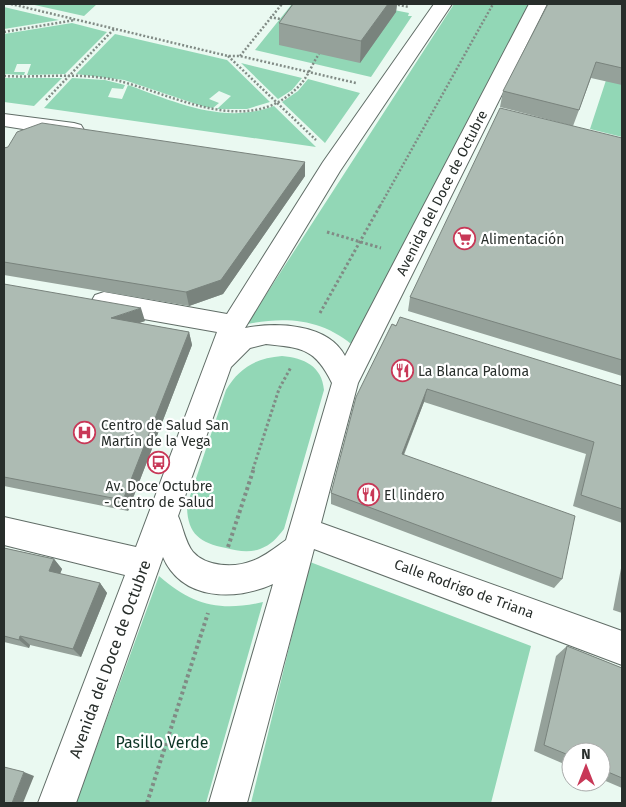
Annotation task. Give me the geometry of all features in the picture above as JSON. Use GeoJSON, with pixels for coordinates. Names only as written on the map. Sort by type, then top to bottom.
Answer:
{"type":"FeatureCollection","features":[{"type":"Feature","properties":{"kind":"street","name":"Avenida del Doce de Octubre"},"geometry":{"type":"LineString","coordinates":[[57,803],[233,324],[295,222],[321,166],[384,90],[442,4]]}},
{"type":"Feature","properties":{"kind":"street","name":"Avenida del Doce de Octubre"},"geometry":{"type":"LineString","coordinates":[[228,803],[345,383],[409,256],[493,114],[538,4]]}},
{"type":"Feature","properties":{"kind":"street"},"geometry":{"type":"LineString","coordinates":[[4,120],[20,131],[94,133]]}},
{"type":"Feature","properties":{"kind":"street"},"geometry":{"type":"LineString","coordinates":[[80,298],[233,324]]}},
{"type":"Feature","properties":{"kind":"street"},"geometry":{"type":"LineString","coordinates":[[380,314],[408,323]]}},
{"type":"Feature","properties":{"kind":"street","name":"Avenida del Doce de Octubre"},"geometry":{"type":"LineString","coordinates":[[219,362],[242,339],[266,334],[306,338],[332,356],[345,383]]}},
{"type":"Feature","properties":{"kind":"street"},"geometry":{"type":"LineString","coordinates":[[163,516],[182,562],[196,574],[218,580],[243,581],[262,574],[302,540]]}},
{"type":"Feature","properties":{"kind":"street"},"geometry":{"type":"LineString","coordinates":[[4,531],[144,564]]}},
{"type":"Feature","properties":{"kind":"street","name":"Calle Rodrigo de Triana"},"geometry":{"type":"LineString","coordinates":[[302,540],[622,648]]}},
{"type":"Feature","properties":{"kind":"path"},"geometry":{"type":"LineString","coordinates":[[11,4],[228,56],[240,56],[384,90]]}},
{"type":"Feature","properties":{"kind":"path"},"geometry":{"type":"LineString","coordinates":[[240,56],[282,4]]}},
{"type":"Feature","properties":{"kind":"path"},"geometry":{"type":"LineString","coordinates":[[147,803],[278,389],[358,241],[493,4]]}},
{"type":"Feature","properties":{"kind":"path"},"geometry":{"type":"LineString","coordinates":[[270,17],[288,21]]}},
{"type":"Feature","properties":{"kind":"path"},"geometry":{"type":"LineString","coordinates":[[4,32],[78,20]]}},
{"type":"Feature","properties":{"kind":"path"},"geometry":{"type":"LineString","coordinates":[[40,106],[114,28]]}},
{"type":"Feature","properties":{"kind":"path"},"geometry":{"type":"LineString","coordinates":[[4,76],[70,76],[113,80],[183,104],[213,110],[252,110],[276,103],[295,91],[305,79],[307,71],[319,54]]}},
{"type":"Feature","properties":{"kind":"path"},"geometry":{"type":"LineString","coordinates":[[228,56],[320,144]]}},
{"type":"Feature","properties":{"kind":"path"},"geometry":{"type":"LineString","coordinates":[[295,222],[409,256]]}},
{"type":"Feature","properties":{"kind":"green space"},"geometry":{"type":"Polygon","coordinates":[[[30,4],[97,4],[84,16],[30,4]]]}},
{"type":"Feature","properties":{"kind":"green space"},"geometry":{"type":"Polygon","coordinates":[[[292,4],[364,4],[409,13],[408,16],[412,16],[371,77],[255,50],[292,4]]]}},
{"type":"Feature","properties":{"kind":"green space"},"geometry":{"type":"Polygon","coordinates":[[[454,4],[530,4],[356,348],[344,338],[331,331],[304,322],[276,320],[247,324],[454,4]]]}},
{"type":"Feature","properties":{"kind":"green space"},"geometry":{"type":"Polygon","coordinates":[[[4,7],[59,20],[4,29],[4,7]]]}},
{"type":"Feature","properties":{"kind":"green space"},"geometry":{"type":"Polygon","coordinates":[[[72,23],[107,32],[65,74],[27,75],[31,64],[17,64],[14,72],[25,72],[24,75],[4,74],[4,34],[72,23]]]}},
{"type":"Feature","properties":{"kind":"green space"},"geometry":{"type":"Polygon","coordinates":[[[115,34],[227,60],[270,102],[247,109],[217,109],[231,96],[219,91],[209,99],[219,103],[213,108],[205,107],[124,80],[76,74],[115,34]]]}},
{"type":"Feature","properties":{"kind":"green space"},"geometry":{"type":"Polygon","coordinates":[[[622,58],[622,137],[590,129],[612,62],[622,58]]]}},
{"type":"Feature","properties":{"kind":"green space"},"geometry":{"type":"Polygon","coordinates":[[[241,63],[302,78],[292,90],[278,99],[241,63]]]}},
{"type":"Feature","properties":{"kind":"green space"},"geometry":{"type":"Polygon","coordinates":[[[4,78],[62,78],[34,106],[4,102],[4,78]]]}},
{"type":"Feature","properties":{"kind":"green space"},"geometry":{"type":"Polygon","coordinates":[[[72,78],[105,80],[125,85],[123,89],[112,88],[108,97],[122,99],[128,85],[182,104],[218,112],[237,113],[274,106],[316,147],[44,108],[72,78]]]}},
{"type":"Feature","properties":{"kind":"green space"},"geometry":{"type":"Polygon","coordinates":[[[308,79],[360,93],[325,143],[282,102],[298,91],[308,79]]]}},
{"type":"Feature","properties":{"kind":"green space"},"geometry":{"type":"Polygon","coordinates":[[[282,356],[304,361],[316,369],[323,382],[324,390],[284,529],[271,543],[256,550],[239,551],[217,546],[202,540],[192,530],[189,523],[187,505],[226,390],[231,382],[249,366],[264,359],[282,356]]]}},
{"type":"Feature","properties":{"kind":"green space"},"geometry":{"type":"Polygon","coordinates":[[[310,562],[531,646],[491,803],[251,803],[310,562]]]}},
{"type":"Feature","properties":{"kind":"green space","name":"Pasillo Verde"},"geometry":{"type":"Polygon","coordinates":[[[159,576],[183,594],[207,604],[233,606],[263,602],[206,803],[76,803],[159,576]]]}},
{"type":"Feature","properties":{"kind":"building"},"geometry":{"type":"Polygon","coordinates":[[[293,4],[388,4],[361,41],[279,23],[293,4]]]}},
{"type":"Feature","properties":{"kind":"building"},"geometry":{"type":"Polygon","coordinates":[[[548,4],[622,4],[622,68],[596,62],[579,110],[503,91],[548,4]]]}},
{"type":"Feature","properties":{"kind":"building"},"geometry":{"type":"Polygon","coordinates":[[[500,108],[622,138],[622,360],[410,297],[500,108]]]}},
{"type":"Feature","properties":{"kind":"building"},"geometry":{"type":"Polygon","coordinates":[[[42,123],[305,162],[221,280],[186,292],[4,262],[4,148],[8,147],[17,132],[42,123]]]}},
{"type":"Feature","properties":{"kind":"building","name":"Centro de Salud San Martín de la Vega"},"geometry":{"type":"Polygon","coordinates":[[[4,284],[141,308],[111,318],[189,332],[123,500],[4,477],[4,284]]]}},
{"type":"Feature","properties":{"kind":"building"},"geometry":{"type":"Polygon","coordinates":[[[400,317],[622,386],[622,509],[581,495],[594,442],[427,389],[402,454],[575,516],[562,579],[331,493],[356,397],[392,324],[396,326],[400,317]]]}},
{"type":"Feature","properties":{"kind":"building"},"geometry":{"type":"Polygon","coordinates":[[[4,548],[54,559],[49,571],[100,583],[73,649],[20,636],[19,640],[4,636],[4,548]]]}},
{"type":"Feature","properties":{"kind":"building"},"geometry":{"type":"Polygon","coordinates":[[[567,646],[622,668],[622,778],[611,773],[611,742],[561,742],[561,752],[544,745],[567,646]]]}},
{"type":"Feature","properties":{"kind":"building"},"geometry":{"type":"Polygon","coordinates":[[[4,767],[24,772],[12,803],[4,803],[4,767]]]}},
{"type":"Feature","properties":{"kind":"place","name":"Alimentación"},"geometry":{"type":"Point","coordinates":[465,239]}},
{"type":"Feature","properties":{"kind":"place","name":"La Blanca Paloma"},"geometry":{"type":"Point","coordinates":[402,371]}},
{"type":"Feature","properties":{"kind":"place","name":"Centro de Salud San Martín de la Vega"},"geometry":{"type":"Point","coordinates":[85,433]}},
{"type":"Feature","properties":{"kind":"place","name":"Av. Doce Octubre - Centro de Salud"},"geometry":{"type":"Point","coordinates":[159,463]}},
{"type":"Feature","properties":{"kind":"place","name":"El lindero"},"geometry":{"type":"Point","coordinates":[368,495]}}]}
